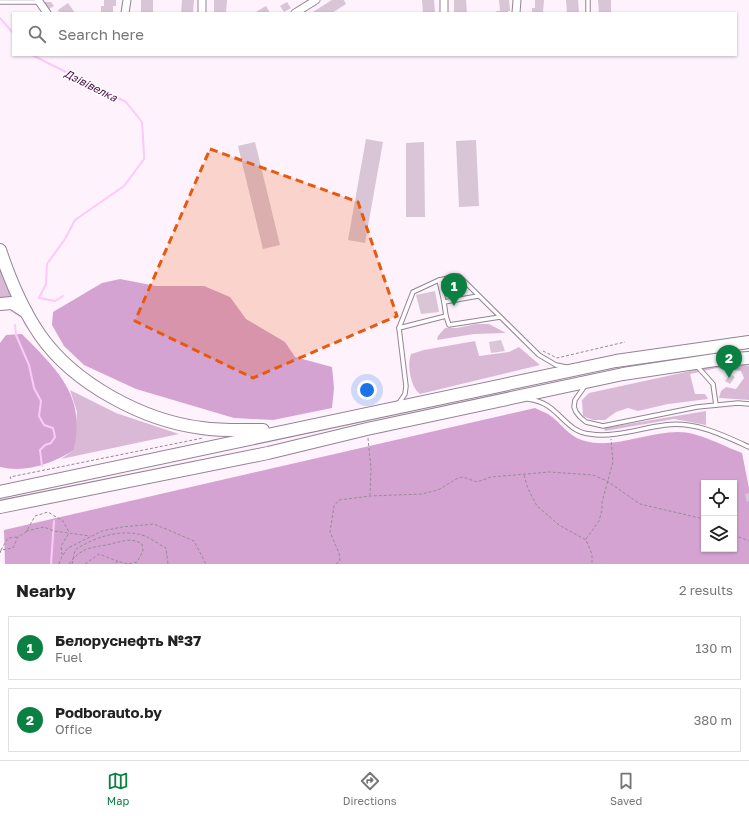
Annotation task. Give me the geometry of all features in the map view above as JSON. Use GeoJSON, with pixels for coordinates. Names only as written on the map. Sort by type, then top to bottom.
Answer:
{"type":"FeatureCollection","features":[{"type":"Feature","properties":{"kind":"highway"},"geometry":{"type":"LineString","coordinates":[[0,250],[26,313],[41,336],[79,375],[115,399],[130,407],[164,419],[202,428],[286,430]]}},
{"type":"Feature","properties":{"kind":"highway"},"geometry":{"type":"LineString","coordinates":[[0,304],[12,303],[26,313]]}},
{"type":"Feature","properties":{"kind":"highway"},"geometry":{"type":"LineString","coordinates":[[0,492],[577,369],[684,350],[749,342]]}},
{"type":"Feature","properties":{"kind":"highway"},"geometry":{"type":"LineString","coordinates":[[1,507],[268,452],[367,429],[587,383],[623,374],[732,358],[749,359]]}},
{"type":"Feature","properties":{"kind":"street"},"geometry":{"type":"LineString","coordinates":[[125,12],[127,0]]}},
{"type":"Feature","properties":{"kind":"street"},"geometry":{"type":"LineString","coordinates":[[202,0],[202,12]]}},
{"type":"Feature","properties":{"kind":"street"},"geometry":{"type":"LineString","coordinates":[[297,12],[316,0]]}},
{"type":"Feature","properties":{"kind":"street"},"geometry":{"type":"LineString","coordinates":[[444,0],[444,12]]}},
{"type":"Feature","properties":{"kind":"street"},"geometry":{"type":"LineString","coordinates":[[516,12],[517,0]]}},
{"type":"Feature","properties":{"kind":"street"},"geometry":{"type":"LineString","coordinates":[[39,1],[46,12]]}},
{"type":"Feature","properties":{"kind":"lane"},"geometry":{"type":"LineString","coordinates":[[588,0],[588,12]]}},
{"type":"Feature","properties":{"kind":"lane"},"geometry":{"type":"LineString","coordinates":[[0,2],[39,1]]}},
{"type":"Feature","properties":{"kind":"lane"},"geometry":{"type":"LineString","coordinates":[[392,408],[405,394],[406,386],[399,328],[413,292],[439,280],[459,276],[539,355],[556,365],[577,369]]}},
{"type":"Feature","properties":{"kind":"lane"},"geometry":{"type":"LineString","coordinates":[[439,280],[449,325],[500,317]]}},
{"type":"Feature","properties":{"kind":"lane"},"geometry":{"type":"LineString","coordinates":[[444,302],[478,296]]}},
{"type":"Feature","properties":{"kind":"lane"},"geometry":{"type":"LineString","coordinates":[[399,328],[446,316]]}},
{"type":"Feature","properties":{"kind":"lane"},"geometry":{"type":"LineString","coordinates":[[694,363],[713,384],[716,405]]}},
{"type":"Feature","properties":{"kind":"lane"},"geometry":{"type":"LineString","coordinates":[[587,383],[576,400],[574,407],[580,418],[586,422],[603,426],[716,405],[749,404]]}},
{"type":"Feature","properties":{"kind":"lane"},"geometry":{"type":"LineString","coordinates":[[521,397],[547,405],[572,429],[583,433],[610,434],[667,424],[694,426],[731,439],[749,448]]}},
{"type":"Feature","properties":{"kind":"path"},"geometry":{"type":"LineString","coordinates":[[543,351],[557,358],[625,342]]}},
{"type":"Feature","properties":{"kind":"path"},"geometry":{"type":"LineString","coordinates":[[367,429],[371,469],[370,496]]}},
{"type":"Feature","properties":{"kind":"path"},"geometry":{"type":"LineString","coordinates":[[586,540],[599,521],[607,481],[613,462],[610,434]]}},
{"type":"Feature","properties":{"kind":"path"},"geometry":{"type":"LineString","coordinates":[[11,481],[10,477],[208,437]]}},
{"type":"Feature","properties":{"kind":"path"},"geometry":{"type":"LineString","coordinates":[[336,564],[340,561],[339,553],[330,532],[334,506],[339,500],[370,496],[422,494],[438,490],[458,478],[463,477],[477,482],[491,477],[549,472],[572,472],[593,475],[607,481],[640,504],[701,518]]}},
{"type":"Feature","properties":{"kind":"path"},"geometry":{"type":"LineString","coordinates":[[523,474],[528,489],[537,506],[559,525],[586,540],[592,554],[592,564]]}},
{"type":"Feature","properties":{"kind":"path"},"geometry":{"type":"LineString","coordinates":[[26,532],[35,516],[48,512],[63,521],[69,532]]}},
{"type":"Feature","properties":{"kind":"path"},"geometry":{"type":"LineString","coordinates":[[59,564],[62,556],[68,548],[102,531],[122,527],[154,524],[194,541],[206,564]]}},
{"type":"Feature","properties":{"kind":"path"},"geometry":{"type":"LineString","coordinates":[[0,553],[8,538],[18,537],[26,532],[44,528],[91,536]]}},
{"type":"Feature","properties":{"kind":"path"},"geometry":{"type":"LineString","coordinates":[[62,556],[61,546],[69,532]]}},
{"type":"Feature","properties":{"kind":"path"},"geometry":{"type":"LineString","coordinates":[[72,564],[75,550],[88,541],[108,535],[139,534],[166,548],[168,564]]}},
{"type":"Feature","properties":{"kind":"path"},"geometry":{"type":"LineString","coordinates":[[737,536],[749,541]]}},
{"type":"Feature","properties":{"kind":"path"},"geometry":{"type":"LineString","coordinates":[[1,550],[13,548],[18,537]]}},
{"type":"Feature","properties":{"kind":"path"},"geometry":{"type":"LineString","coordinates":[[69,564],[81,552],[92,546],[107,545],[120,540],[137,541],[142,544],[143,551],[137,562],[128,564],[99,554],[85,564]]}},
{"type":"Feature","properties":{"kind":"path"},"geometry":{"type":"LineString","coordinates":[[114,564],[117,561]]}},
{"type":"Feature","properties":{"kind":"highlighted area"},"geometry":{"type":"Polygon","coordinates":[[[210,149],[358,202],[397,316],[253,378],[135,321],[210,149]]]}},
{"type":"Feature","properties":{"kind":"shaded area"},"geometry":{"type":"Polygon","coordinates":[[[0,268],[6,284],[15,299],[0,300],[0,268]]]}},
{"type":"Feature","properties":{"kind":"shaded area"},"geometry":{"type":"Polygon","coordinates":[[[120,279],[156,286],[204,286],[230,297],[246,319],[285,342],[295,357],[332,367],[334,388],[332,408],[273,420],[234,418],[136,389],[84,365],[64,346],[52,325],[53,312],[102,283],[120,279]]]}},
{"type":"Feature","properties":{"kind":"shaded area"},"geometry":{"type":"Polygon","coordinates":[[[476,324],[489,324],[506,333],[474,334],[437,340],[438,336],[445,328],[457,328],[476,324]]]}},
{"type":"Feature","properties":{"kind":"shaded area"},"geometry":{"type":"Polygon","coordinates":[[[22,334],[47,360],[66,385],[76,414],[77,431],[74,450],[66,455],[38,466],[10,469],[0,467],[0,343],[6,335],[22,334]]]}},
{"type":"Feature","properties":{"kind":"shaded area"},"geometry":{"type":"Polygon","coordinates":[[[475,341],[479,356],[509,352],[519,347],[540,365],[420,394],[417,391],[412,381],[409,369],[411,354],[424,350],[475,341]]]}},
{"type":"Feature","properties":{"kind":"shaded area"},"geometry":{"type":"Polygon","coordinates":[[[738,364],[749,366],[749,400],[719,398],[721,391],[726,387],[736,389],[744,378],[741,371],[717,368],[690,374],[695,394],[705,394],[708,399],[668,404],[638,411],[628,408],[616,412],[605,420],[593,420],[583,416],[582,400],[589,393],[718,365],[738,364]]]}},
{"type":"Feature","properties":{"kind":"shaded area"},"geometry":{"type":"Polygon","coordinates":[[[70,390],[116,413],[179,434],[61,459],[74,450],[77,412],[70,390]]]}},
{"type":"Feature","properties":{"kind":"shaded area"},"geometry":{"type":"Polygon","coordinates":[[[535,408],[548,414],[569,433],[579,439],[596,443],[619,442],[678,432],[694,434],[711,440],[742,453],[749,488],[749,564],[5,564],[4,530],[535,408]]]}},
{"type":"Feature","properties":{"kind":"shaded area"},"geometry":{"type":"Polygon","coordinates":[[[706,411],[706,425],[674,419],[605,431],[604,428],[706,411]]]}},
{"type":"Feature","properties":{"kind":"building"},"geometry":{"type":"Polygon","coordinates":[[[104,0],[116,0],[116,6],[113,6],[113,12],[101,12],[101,6],[104,6],[104,0]]]}},
{"type":"Feature","properties":{"kind":"building"},"geometry":{"type":"Polygon","coordinates":[[[141,0],[153,0],[153,12],[141,12],[141,0]]]}},
{"type":"Feature","properties":{"kind":"building"},"geometry":{"type":"Polygon","coordinates":[[[182,0],[194,0],[193,12],[181,12],[182,0]]]}},
{"type":"Feature","properties":{"kind":"building"},"geometry":{"type":"Polygon","coordinates":[[[214,0],[227,0],[226,12],[214,12],[214,0]]]}},
{"type":"Feature","properties":{"kind":"building"},"geometry":{"type":"Polygon","coordinates":[[[332,0],[344,0],[346,4],[334,12],[313,12],[332,0]]]}},
{"type":"Feature","properties":{"kind":"building"},"geometry":{"type":"Polygon","coordinates":[[[422,0],[434,0],[435,12],[423,12],[422,0]]]}},
{"type":"Feature","properties":{"kind":"building"},"geometry":{"type":"Polygon","coordinates":[[[454,0],[466,0],[467,12],[454,12],[454,0]]]}},
{"type":"Feature","properties":{"kind":"building"},"geometry":{"type":"Polygon","coordinates":[[[499,0],[509,0],[510,11],[496,12],[496,11],[500,11],[499,0]]]}},
{"type":"Feature","properties":{"kind":"building"},"geometry":{"type":"Polygon","coordinates":[[[535,0],[544,0],[543,12],[532,12],[532,8],[535,8],[535,0]]]}},
{"type":"Feature","properties":{"kind":"building"},"geometry":{"type":"Polygon","coordinates":[[[566,0],[578,0],[579,12],[567,12],[566,0]]]}},
{"type":"Feature","properties":{"kind":"building"},"geometry":{"type":"Polygon","coordinates":[[[598,0],[611,0],[611,12],[599,12],[598,0]]]}},
{"type":"Feature","properties":{"kind":"building"},"geometry":{"type":"Polygon","coordinates":[[[44,2],[51,2],[54,6],[49,9],[44,2]]]}},
{"type":"Feature","properties":{"kind":"building"},"geometry":{"type":"Polygon","coordinates":[[[287,2],[291,8],[284,12],[280,6],[287,2]]]}},
{"type":"Feature","properties":{"kind":"building"},"geometry":{"type":"Polygon","coordinates":[[[68,3],[74,12],[59,12],[58,10],[68,3]]]}},
{"type":"Feature","properties":{"kind":"building"},"geometry":{"type":"Polygon","coordinates":[[[266,6],[269,12],[256,12],[266,6]]]}},
{"type":"Feature","properties":{"kind":"building"},"geometry":{"type":"Polygon","coordinates":[[[366,139],[383,142],[365,243],[348,240],[366,139]]]}},
{"type":"Feature","properties":{"kind":"building"},"geometry":{"type":"Polygon","coordinates":[[[476,140],[479,206],[459,207],[456,141],[476,140]]]}},
{"type":"Feature","properties":{"kind":"building"},"geometry":{"type":"Polygon","coordinates":[[[255,142],[280,245],[263,249],[238,146],[255,142]]]}},
{"type":"Feature","properties":{"kind":"building"},"geometry":{"type":"Polygon","coordinates":[[[424,142],[425,217],[406,217],[406,143],[424,142]]]}},
{"type":"Feature","properties":{"kind":"building"},"geometry":{"type":"Polygon","coordinates":[[[435,291],[439,312],[421,314],[416,295],[435,291]]]}},
{"type":"Feature","properties":{"kind":"building"},"geometry":{"type":"Polygon","coordinates":[[[501,340],[505,351],[491,353],[489,342],[501,340]]]}},
{"type":"Feature","properties":{"kind":"building"},"geometry":{"type":"Polygon","coordinates":[[[730,374],[735,377],[730,384],[725,381],[730,374]]]}},
{"type":"Feature","properties":{"kind":"building"},"geometry":{"type":"Polygon","coordinates":[[[749,493],[749,501],[747,502],[745,494],[749,493]]]}},
{"type":"Feature","properties":{"kind":"waterway","name":"Дзівівелка"},"geometry":{"type":"LineString","coordinates":[[0,18],[12,32]]}},
{"type":"Feature","properties":{"kind":"waterway","name":"Дзівівелка"},"geometry":{"type":"LineString","coordinates":[[34,56],[126,102],[142,122],[144,159],[124,186],[75,220],[65,239],[47,264],[46,284],[39,298],[55,301],[63,296]]}},
{"type":"Feature","properties":{"kind":"waterway","name":"Дзівівелка"},"geometry":{"type":"LineString","coordinates":[[15,325],[16,335],[29,365],[34,388],[41,401],[39,416],[44,425],[53,428],[55,437],[51,443],[45,445],[40,450],[42,466]]}},
{"type":"Feature","properties":{"kind":"waterway","name":"Дзівівелка"},"geometry":{"type":"LineString","coordinates":[[51,564],[54,521]]}},
{"type":"Feature","properties":{"kind":"place","name":"Белоруснефть №37"},"geometry":{"type":"Point","coordinates":[454,306]}},
{"type":"Feature","properties":{"kind":"place","name":"Podborauto.by"},"geometry":{"type":"Point","coordinates":[729,378]}}]}
